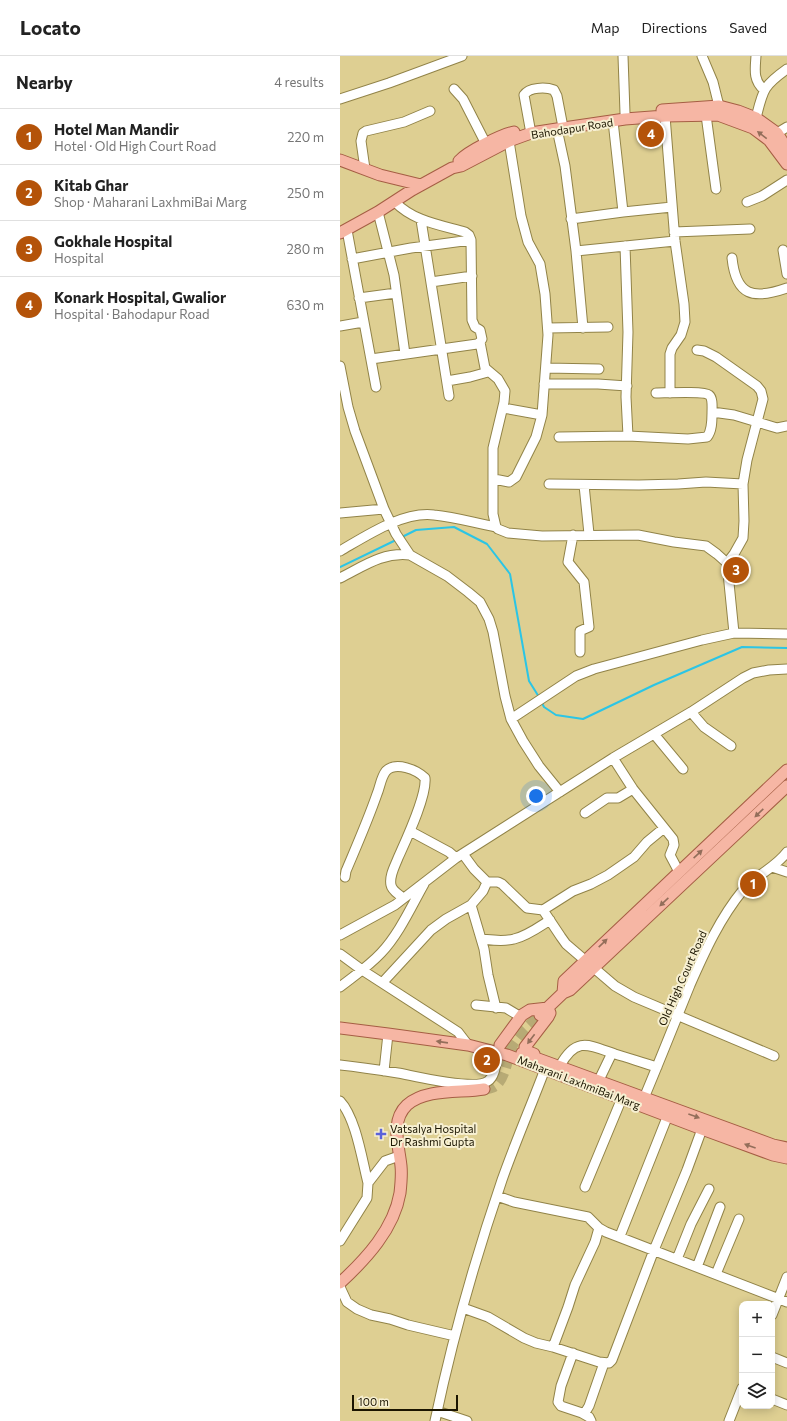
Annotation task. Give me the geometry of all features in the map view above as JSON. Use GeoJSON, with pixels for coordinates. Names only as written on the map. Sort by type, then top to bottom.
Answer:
{"type":"FeatureCollection","features":[{"type":"Feature","properties":{"kind":"main road"},"geometry":{"type":"LineString","coordinates":[[452,168],[462,157],[508,133],[530,128],[559,126],[625,113],[700,106],[719,106],[756,118],[777,134],[787,149]]}},
{"type":"Feature","properties":{"kind":"main road","name":"Bahodapur Road"},"geometry":{"type":"LineString","coordinates":[[344,232],[452,168],[462,166],[509,141],[531,133],[559,126],[665,116],[718,115],[753,128],[769,140],[787,164]]}},
{"type":"Feature","properties":{"kind":"main road"},"geometry":{"type":"LineString","coordinates":[[340,160],[380,175],[421,185]]}},
{"type":"Feature","properties":{"kind":"main road"},"geometry":{"type":"LineString","coordinates":[[589,964],[679,872],[787,770]]}},
{"type":"Feature","properties":{"kind":"main road"},"geometry":{"type":"LineString","coordinates":[[544,1011],[562,993],[564,981],[589,964],[787,786]]}},
{"type":"Feature","properties":{"kind":"main road"},"geometry":{"type":"LineString","coordinates":[[499,1049],[521,1017],[530,1010],[550,1012],[525,1049],[526,1051],[547,1058],[552,1066]]}},
{"type":"Feature","properties":{"kind":"main road"},"geometry":{"type":"LineString","coordinates":[[340,1028],[465,1041],[499,1049],[507,1047],[552,1066],[599,1080],[773,1145],[787,1148]]}},
{"type":"Feature","properties":{"kind":"main road","name":"Maharani LaxhmiBai Marg"},"geometry":{"type":"LineString","coordinates":[[552,1066],[622,1098],[773,1155],[787,1158]]}},
{"type":"Feature","properties":{"kind":"main road"},"geometry":{"type":"LineString","coordinates":[[340,1283],[352,1272],[376,1244],[389,1225],[400,1194],[401,1165],[396,1136],[402,1112],[408,1104],[436,1093],[484,1090]]}},
{"type":"Feature","properties":{"kind":"street"},"geometry":{"type":"LineString","coordinates":[[340,99],[462,56]]}},
{"type":"Feature","properties":{"kind":"street"},"geometry":{"type":"LineString","coordinates":[[623,56],[625,113]]}},
{"type":"Feature","properties":{"kind":"street"},"geometry":{"type":"LineString","coordinates":[[702,56],[713,82],[719,106]]}},
{"type":"Feature","properties":{"kind":"street"},"geometry":{"type":"LineString","coordinates":[[756,56],[756,82],[764,90]]}},
{"type":"Feature","properties":{"kind":"street"},"geometry":{"type":"LineString","coordinates":[[756,118],[764,90],[769,82],[787,69]]}},
{"type":"Feature","properties":{"kind":"street"},"geometry":{"type":"LineString","coordinates":[[530,128],[524,95],[530,90],[546,88],[554,90],[576,251],[583,328]]}},
{"type":"Feature","properties":{"kind":"street"},"geometry":{"type":"LineString","coordinates":[[454,90],[463,99],[486,144]]}},
{"type":"Feature","properties":{"kind":"street"},"geometry":{"type":"LineString","coordinates":[[365,169],[361,138],[363,133],[409,120],[430,111]]}},
{"type":"Feature","properties":{"kind":"street"},"geometry":{"type":"LineString","coordinates":[[706,115],[716,189]]}},
{"type":"Feature","properties":{"kind":"street"},"geometry":{"type":"LineString","coordinates":[[665,116],[672,207],[685,322],[681,335],[672,348],[670,354],[670,393]]}},
{"type":"Feature","properties":{"kind":"street"},"geometry":{"type":"LineString","coordinates":[[613,121],[623,212]]}},
{"type":"Feature","properties":{"kind":"street"},"geometry":{"type":"LineString","coordinates":[[777,134],[787,127]]}},
{"type":"Feature","properties":{"kind":"street"},"geometry":{"type":"LineString","coordinates":[[494,480],[508,482],[516,477],[536,437],[542,415],[548,328],[545,294],[540,264],[528,242],[521,216],[509,141]]}},
{"type":"Feature","properties":{"kind":"street"},"geometry":{"type":"LineString","coordinates":[[747,202],[762,196],[787,180]]}},
{"type":"Feature","properties":{"kind":"street"},"geometry":{"type":"LineString","coordinates":[[395,202],[422,220],[465,232],[469,235],[471,240],[472,320],[475,327],[480,330],[482,334],[480,342],[484,364],[488,372],[502,384],[505,391],[503,408],[493,448],[493,514],[496,527]]}},
{"type":"Feature","properties":{"kind":"street"},"geometry":{"type":"LineString","coordinates":[[571,219],[672,207]]}},
{"type":"Feature","properties":{"kind":"street"},"geometry":{"type":"LineString","coordinates":[[378,212],[396,292],[406,354]]}},
{"type":"Feature","properties":{"kind":"street"},"geometry":{"type":"LineString","coordinates":[[422,220],[449,396]]}},
{"type":"Feature","properties":{"kind":"street"},"geometry":{"type":"LineString","coordinates":[[576,251],[625,246],[675,237],[750,229]]}},
{"type":"Feature","properties":{"kind":"street"},"geometry":{"type":"LineString","coordinates":[[344,232],[352,259],[376,387]]}},
{"type":"Feature","properties":{"kind":"street"},"geometry":{"type":"LineString","coordinates":[[352,259],[425,246],[471,240]]}},
{"type":"Feature","properties":{"kind":"street"},"geometry":{"type":"LineString","coordinates":[[625,246],[628,332],[626,408],[628,436]]}},
{"type":"Feature","properties":{"kind":"street"},"geometry":{"type":"LineString","coordinates":[[783,250],[787,274]]}},
{"type":"Feature","properties":{"kind":"street"},"geometry":{"type":"LineString","coordinates":[[732,258],[735,278],[740,286],[746,291],[757,294],[787,288]]}},
{"type":"Feature","properties":{"kind":"street"},"geometry":{"type":"LineString","coordinates":[[431,282],[472,276]]}},
{"type":"Feature","properties":{"kind":"street"},"geometry":{"type":"LineString","coordinates":[[359,298],[396,292]]}},
{"type":"Feature","properties":{"kind":"street"},"geometry":{"type":"LineString","coordinates":[[340,326],[363,322]]}},
{"type":"Feature","properties":{"kind":"street"},"geometry":{"type":"LineString","coordinates":[[548,328],[608,327]]}},
{"type":"Feature","properties":{"kind":"street"},"geometry":{"type":"LineString","coordinates":[[371,360],[480,342]]}},
{"type":"Feature","properties":{"kind":"street"},"geometry":{"type":"LineString","coordinates":[[697,350],[704,351],[716,357],[761,390],[762,400],[742,484],[744,521],[743,538],[727,563]]}},
{"type":"Feature","properties":{"kind":"street"},"geometry":{"type":"LineString","coordinates":[[546,368],[599,369]]}},
{"type":"Feature","properties":{"kind":"street"},"geometry":{"type":"LineString","coordinates":[[340,370],[344,407],[392,526],[407,552],[447,576],[480,602],[489,619],[493,632],[504,696],[511,719],[539,766],[560,792]]}},
{"type":"Feature","properties":{"kind":"street"},"geometry":{"type":"LineString","coordinates":[[447,381],[488,372]]}},
{"type":"Feature","properties":{"kind":"street"},"geometry":{"type":"LineString","coordinates":[[544,384],[598,384],[627,386]]}},
{"type":"Feature","properties":{"kind":"street"},"geometry":{"type":"LineString","coordinates":[[559,437],[628,436],[680,439],[707,437],[710,434],[712,412],[711,398],[709,395],[656,393]]}},
{"type":"Feature","properties":{"kind":"street"},"geometry":{"type":"LineString","coordinates":[[503,408],[542,415]]}},
{"type":"Feature","properties":{"kind":"street"},"geometry":{"type":"LineString","coordinates":[[712,412],[734,415],[777,428],[787,426]]}},
{"type":"Feature","properties":{"kind":"street"},"geometry":{"type":"LineString","coordinates":[[549,484],[650,485],[706,482],[742,484]]}},
{"type":"Feature","properties":{"kind":"street"},"geometry":{"type":"LineString","coordinates":[[584,485],[589,534]]}},
{"type":"Feature","properties":{"kind":"street"},"geometry":{"type":"LineString","coordinates":[[340,513],[384,509]]}},
{"type":"Feature","properties":{"kind":"street"},"geometry":{"type":"LineString","coordinates":[[340,551],[417,515],[433,514],[496,527],[508,533],[542,536],[573,536],[589,534],[638,535],[706,546],[727,563],[734,633]]}},
{"type":"Feature","properties":{"kind":"street"},"geometry":{"type":"LineString","coordinates":[[573,536],[568,562],[584,582],[589,627],[580,630],[580,652]]}},
{"type":"Feature","properties":{"kind":"street"},"geometry":{"type":"LineString","coordinates":[[340,578],[383,557],[407,552]]}},
{"type":"Feature","properties":{"kind":"street"},"geometry":{"type":"LineString","coordinates":[[511,719],[576,676],[594,669],[734,633],[787,634]]}},
{"type":"Feature","properties":{"kind":"street"},"geometry":{"type":"LineString","coordinates":[[340,935],[394,905],[460,856],[612,758],[691,712],[743,678],[753,673],[787,669]]}},
{"type":"Feature","properties":{"kind":"street"},"geometry":{"type":"LineString","coordinates":[[691,712],[704,727],[731,746]]}},
{"type":"Feature","properties":{"kind":"street"},"geometry":{"type":"LineString","coordinates":[[654,734],[683,769]]}},
{"type":"Feature","properties":{"kind":"street"},"geometry":{"type":"LineString","coordinates":[[612,758],[632,789],[675,842],[670,855],[679,872]]}},
{"type":"Feature","properties":{"kind":"street"},"geometry":{"type":"LineString","coordinates":[[345,877],[346,871],[384,775],[391,768],[399,766],[420,773],[425,778],[424,792],[410,831],[390,876],[391,885],[394,891],[404,898]]}},
{"type":"Feature","properties":{"kind":"street"},"geometry":{"type":"LineString","coordinates":[[585,813],[608,798],[618,798],[632,789]]}},
{"type":"Feature","properties":{"kind":"street"},"geometry":{"type":"LineString","coordinates":[[410,831],[449,852],[460,856],[487,882],[498,882],[502,884],[527,908],[543,910],[573,891],[608,875],[634,857],[664,828]]}},
{"type":"Feature","properties":{"kind":"street","name":"Old High Court Road"},"geometry":{"type":"LineString","coordinates":[[644,1098],[702,957],[718,925],[744,889],[756,877],[782,859],[787,852]]}},
{"type":"Feature","properties":{"kind":"street"},"geometry":{"type":"LineString","coordinates":[[772,867],[787,872]]}},
{"type":"Feature","properties":{"kind":"street"},"geometry":{"type":"LineString","coordinates":[[340,987],[362,970],[388,944],[426,880]]}},
{"type":"Feature","properties":{"kind":"street"},"geometry":{"type":"LineString","coordinates":[[383,982],[431,930],[446,919],[471,905],[483,891],[487,882]]}},
{"type":"Feature","properties":{"kind":"street"},"geometry":{"type":"LineString","coordinates":[[471,905],[481,939],[496,1008]]}},
{"type":"Feature","properties":{"kind":"street"},"geometry":{"type":"LineString","coordinates":[[543,910],[561,938],[615,986],[634,998],[774,1056]]}},
{"type":"Feature","properties":{"kind":"street"},"geometry":{"type":"LineString","coordinates":[[481,939],[514,940],[550,920]]}},
{"type":"Feature","properties":{"kind":"street"},"geometry":{"type":"LineString","coordinates":[[340,954],[362,970],[446,1023],[465,1041]]}},
{"type":"Feature","properties":{"kind":"street"},"geometry":{"type":"LineString","coordinates":[[476,1005],[506,1008],[521,1017]]}},
{"type":"Feature","properties":{"kind":"street"},"geometry":{"type":"LineString","coordinates":[[384,1071],[388,1034]]}},
{"type":"Feature","properties":{"kind":"street"},"geometry":{"type":"LineString","coordinates":[[435,1421],[455,1336],[497,1196],[552,1066],[569,1052],[588,1045],[657,1067]]}},
{"type":"Feature","properties":{"kind":"street"},"geometry":{"type":"LineString","coordinates":[[340,1065],[456,1083],[481,1083],[488,1081],[491,1077],[495,1068],[499,1049]]}},
{"type":"Feature","properties":{"kind":"street"},"geometry":{"type":"LineString","coordinates":[[599,1080],[612,1052]]}},
{"type":"Feature","properties":{"kind":"street"},"geometry":{"type":"LineString","coordinates":[[586,1187],[622,1098]]}},
{"type":"Feature","properties":{"kind":"street"},"geometry":{"type":"LineString","coordinates":[[340,1101],[349,1118],[356,1137],[368,1183],[367,1198],[340,1241]]}},
{"type":"Feature","properties":{"kind":"street"},"geometry":{"type":"LineString","coordinates":[[620,1236],[668,1115]]}},
{"type":"Feature","properties":{"kind":"street"},"geometry":{"type":"LineString","coordinates":[[463,1308],[494,1320],[524,1338],[536,1343],[604,1363],[609,1363],[612,1360],[702,1129]]}},
{"type":"Feature","properties":{"kind":"street"},"geometry":{"type":"LineString","coordinates":[[368,1183],[385,1161],[399,1156]]}},
{"type":"Feature","properties":{"kind":"street"},"geometry":{"type":"LineString","coordinates":[[677,1259],[690,1224],[708,1189]]}},
{"type":"Feature","properties":{"kind":"street"},"geometry":{"type":"LineString","coordinates":[[497,1196],[522,1204],[588,1217],[599,1228],[606,1232],[620,1236],[783,1301]]}},
{"type":"Feature","properties":{"kind":"street"},"geometry":{"type":"LineString","coordinates":[[697,1267],[720,1207]]}},
{"type":"Feature","properties":{"kind":"street"},"geometry":{"type":"LineString","coordinates":[[716,1274],[739,1219]]}},
{"type":"Feature","properties":{"kind":"street"},"geometry":{"type":"LineString","coordinates":[[553,1347],[576,1285],[595,1242],[599,1228]]}},
{"type":"Feature","properties":{"kind":"street"},"geometry":{"type":"LineString","coordinates":[[775,1311],[783,1301],[787,1277]]}},
{"type":"Feature","properties":{"kind":"street"},"geometry":{"type":"LineString","coordinates":[[340,1287],[347,1302],[357,1309],[371,1315],[455,1336]]}},
{"type":"Feature","properties":{"kind":"street"},"geometry":{"type":"LineString","coordinates":[[573,1353],[561,1386],[558,1402],[561,1406],[589,1417],[591,1421]]}},
{"type":"Feature","properties":{"kind":"street"},"geometry":{"type":"LineString","coordinates":[[775,1358],[787,1363]]}},
{"type":"Feature","properties":{"kind":"street"},"geometry":{"type":"LineString","coordinates":[[582,1413],[586,1411],[604,1363]]}},
{"type":"Feature","properties":{"kind":"street"},"geometry":{"type":"LineString","coordinates":[[729,1421],[739,1396]]}},
{"type":"Feature","properties":{"kind":"street"},"geometry":{"type":"LineString","coordinates":[[775,1400],[787,1405]]}},
{"type":"Feature","properties":{"kind":"street"},"geometry":{"type":"LineString","coordinates":[[437,1411],[467,1421]]}},
{"type":"Feature","properties":{"kind":"waterway"},"geometry":{"type":"LineString","coordinates":[[402,537],[416,530],[454,527],[487,544],[510,574],[529,681],[539,697]]}},
{"type":"Feature","properties":{"kind":"waterway"},"geometry":{"type":"LineString","coordinates":[[340,567],[396,540]]}},
{"type":"Feature","properties":{"kind":"waterway"},"geometry":{"type":"LineString","coordinates":[[542,703],[544,707],[556,715],[583,719],[654,685],[742,647],[787,648]]}},
{"type":"Feature","properties":{"kind":"tunnel"},"geometry":{"type":"LineString","coordinates":[[484,1089],[493,1087],[501,1079],[514,1042],[540,1015]]}},
{"type":"Feature","properties":{"kind":"place","name":"Konark Hospital, Gwalior"},"geometry":{"type":"Point","coordinates":[651,134]}},
{"type":"Feature","properties":{"kind":"place","name":"Gokhale Hospital"},"geometry":{"type":"Point","coordinates":[736,570]}},
{"type":"Feature","properties":{"kind":"place","name":"Hotel Man Mandir"},"geometry":{"type":"Point","coordinates":[753,884]}},
{"type":"Feature","properties":{"kind":"place","name":"Kitab Ghar"},"geometry":{"type":"Point","coordinates":[487,1060]}},
{"type":"Feature","properties":{"kind":"place","name":"Vatsalya Hospital Dr Rashmi Gupta"},"geometry":{"type":"Point","coordinates":[381,1134]}}]}
